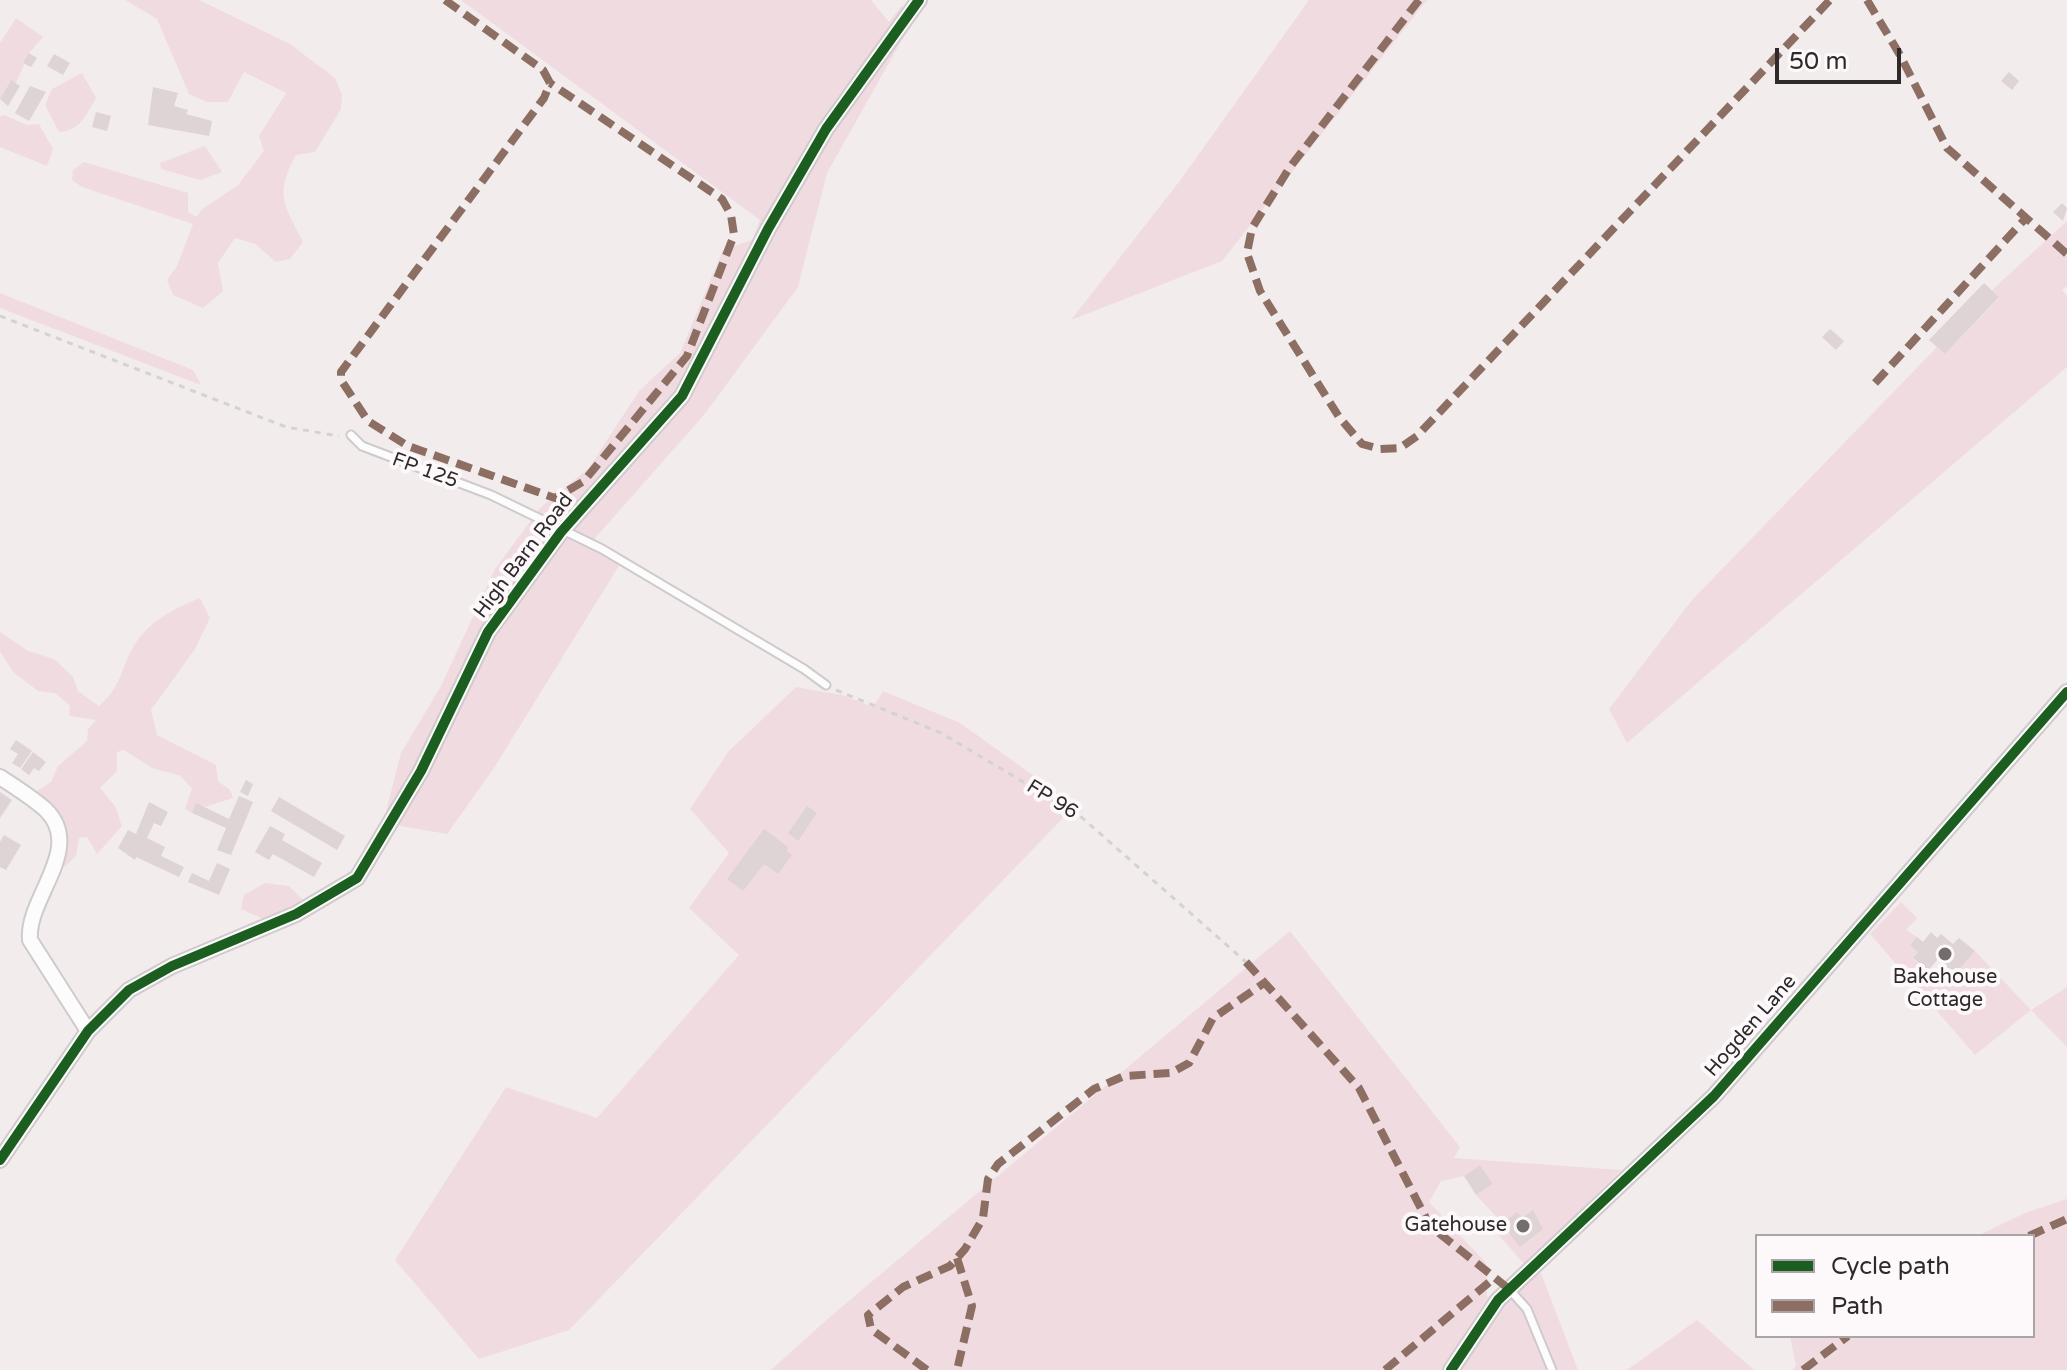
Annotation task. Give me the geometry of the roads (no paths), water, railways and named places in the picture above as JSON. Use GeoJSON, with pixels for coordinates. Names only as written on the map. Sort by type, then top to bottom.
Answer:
{"type":"FeatureCollection","features":[{"type":"Feature","properties":{"kind":"street","name":"High Barn Road"},"geometry":{"type":"LineString","coordinates":[[0,1160],[88,1031],[129,990],[172,966],[296,914],[357,878],[421,771],[488,632],[561,532],[682,396],[768,229],[826,129],[919,0]]}},
{"type":"Feature","properties":{"kind":"street","name":"Hogden Lane"},"geometry":{"type":"LineString","coordinates":[[1451,1370],[1498,1300],[1714,1096],[2067,692]]}},
{"type":"Feature","properties":{"kind":"street"},"geometry":{"type":"LineString","coordinates":[[0,777],[48,812],[57,830],[60,848],[28,923],[30,940],[88,1031]]}},
{"type":"Feature","properties":{"kind":"lane","name":"FP 125"},"geometry":{"type":"LineString","coordinates":[[351,435],[362,446],[491,495],[561,532],[602,549],[826,685]]}},
{"type":"Feature","properties":{"kind":"lane"},"geometry":{"type":"LineString","coordinates":[[1509,1289],[1527,1309],[1552,1370]]}},
{"type":"Feature","properties":{"kind":"place","name":"Bakehouse Cottage"},"geometry":{"type":"Point","coordinates":[1945,954]}},
{"type":"Feature","properties":{"kind":"place","name":"Gatehouse"},"geometry":{"type":"Point","coordinates":[1523,1226]}}]}
